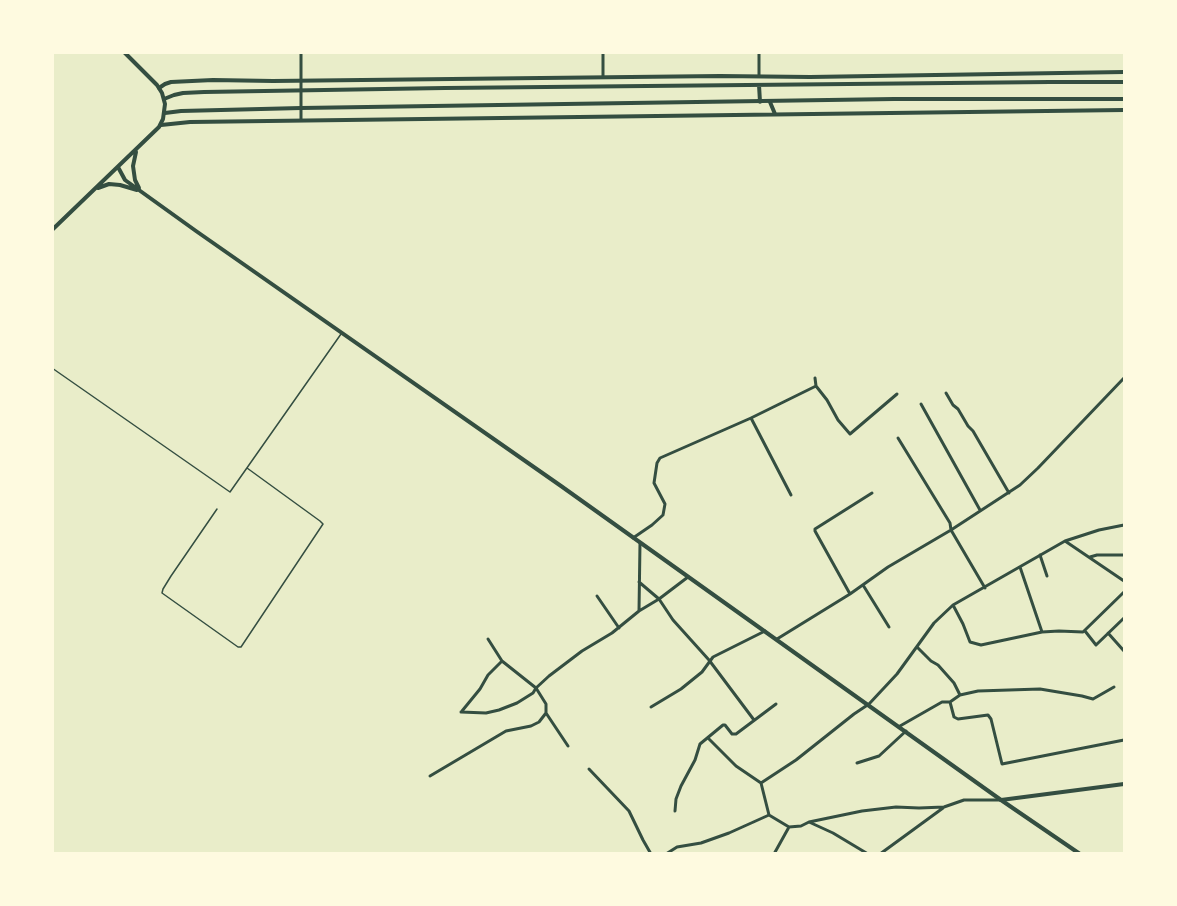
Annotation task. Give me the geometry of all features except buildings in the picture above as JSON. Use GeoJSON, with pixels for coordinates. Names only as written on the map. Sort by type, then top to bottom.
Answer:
{"type":"FeatureCollection","features":[{"type":"Feature","properties":{"kind":"main road"},"geometry":{"type":"LineString","coordinates":[[52,230],[161,125],[165,112],[164,99],[159,88],[124,52]]}},
{"type":"Feature","properties":{"kind":"main road"},"geometry":{"type":"LineString","coordinates":[[159,88],[165,84],[187,81],[1125,72]]}},
{"type":"Feature","properties":{"kind":"main road"},"geometry":{"type":"LineString","coordinates":[[164,99],[183,93],[445,88],[1125,82]]}},
{"type":"Feature","properties":{"kind":"main road"},"geometry":{"type":"LineString","coordinates":[[759,85],[760,102]]}},
{"type":"Feature","properties":{"kind":"main road"},"geometry":{"type":"LineString","coordinates":[[165,112],[894,99],[1125,99]]}},
{"type":"Feature","properties":{"kind":"main road"},"geometry":{"type":"LineString","coordinates":[[770,102],[775,114]]}},
{"type":"Feature","properties":{"kind":"main road"},"geometry":{"type":"LineString","coordinates":[[161,125],[190,122],[301,120],[1125,110]]}},
{"type":"Feature","properties":{"kind":"main road"},"geometry":{"type":"LineString","coordinates":[[137,149],[133,166],[135,180],[141,192]]}},
{"type":"Feature","properties":{"kind":"main road"},"geometry":{"type":"LineString","coordinates":[[118,167],[125,180],[141,192],[1080,854]]}},
{"type":"Feature","properties":{"kind":"main road"},"geometry":{"type":"LineString","coordinates":[[90,194],[101,186],[109,184],[120,184],[141,192]]}},
{"type":"Feature","properties":{"kind":"main road"},"geometry":{"type":"LineString","coordinates":[[1002,800],[1125,784]]}},
{"type":"Feature","properties":{"kind":"street"},"geometry":{"type":"LineString","coordinates":[[301,52],[301,120]]}},
{"type":"Feature","properties":{"kind":"street"},"geometry":{"type":"LineString","coordinates":[[603,52],[603,77]]}},
{"type":"Feature","properties":{"kind":"street"},"geometry":{"type":"LineString","coordinates":[[759,52],[759,76]]}},
{"type":"Feature","properties":{"kind":"street"},"geometry":{"type":"LineString","coordinates":[[815,378],[816,386],[850,434],[897,394]]}},
{"type":"Feature","properties":{"kind":"street"},"geometry":{"type":"LineString","coordinates":[[777,639],[850,594],[888,567],[1009,493],[1038,468],[1125,378]]}},
{"type":"Feature","properties":{"kind":"street"},"geometry":{"type":"LineString","coordinates":[[633,538],[663,514],[665,504],[654,483],[660,458],[751,418],[816,386]]}},
{"type":"Feature","properties":{"kind":"street"},"geometry":{"type":"LineString","coordinates":[[946,393],[973,431],[1009,493]]}},
{"type":"Feature","properties":{"kind":"street"},"geometry":{"type":"LineString","coordinates":[[921,404],[980,510]]}},
{"type":"Feature","properties":{"kind":"street"},"geometry":{"type":"LineString","coordinates":[[751,418],[791,495]]}},
{"type":"Feature","properties":{"kind":"street"},"geometry":{"type":"LineString","coordinates":[[898,438],[950,523],[951,530],[985,588]]}},
{"type":"Feature","properties":{"kind":"street"},"geometry":{"type":"LineString","coordinates":[[850,594],[815,529],[872,493]]}},
{"type":"Feature","properties":{"kind":"street"},"geometry":{"type":"LineString","coordinates":[[761,783],[796,760],[869,704],[897,674],[934,623],[953,605],[1065,541],[1125,525]]}},
{"type":"Feature","properties":{"kind":"street"},"geometry":{"type":"LineString","coordinates":[[1065,541],[1125,581]]}},
{"type":"Feature","properties":{"kind":"street"},"geometry":{"type":"LineString","coordinates":[[639,611],[640,543]]}},
{"type":"Feature","properties":{"kind":"street"},"geometry":{"type":"LineString","coordinates":[[1040,554],[1047,576]]}},
{"type":"Feature","properties":{"kind":"street"},"geometry":{"type":"LineString","coordinates":[[1090,557],[1125,555]]}},
{"type":"Feature","properties":{"kind":"street"},"geometry":{"type":"LineString","coordinates":[[1020,567],[1042,632]]}},
{"type":"Feature","properties":{"kind":"street"},"geometry":{"type":"LineString","coordinates":[[1117,575],[1125,573]]}},
{"type":"Feature","properties":{"kind":"street"},"geometry":{"type":"LineString","coordinates":[[502,661],[488,675],[461,712],[486,713],[517,703],[533,693],[549,676],[582,651],[619,628],[688,577]]}},
{"type":"Feature","properties":{"kind":"street"},"geometry":{"type":"LineString","coordinates":[[639,582],[659,599],[673,620],[709,660],[754,720]]}},
{"type":"Feature","properties":{"kind":"street"},"geometry":{"type":"LineString","coordinates":[[863,585],[890,627]]}},
{"type":"Feature","properties":{"kind":"street"},"geometry":{"type":"LineString","coordinates":[[953,605],[970,642],[981,645],[1042,632],[1083,632],[1125,592]]}},
{"type":"Feature","properties":{"kind":"street"},"geometry":{"type":"LineString","coordinates":[[597,596],[619,628]]}},
{"type":"Feature","properties":{"kind":"street"},"geometry":{"type":"LineString","coordinates":[[1085,631],[1096,645],[1125,618]]}},
{"type":"Feature","properties":{"kind":"street"},"geometry":{"type":"LineString","coordinates":[[651,707],[681,689],[702,672],[713,657],[765,631]]}},
{"type":"Feature","properties":{"kind":"street"},"geometry":{"type":"LineString","coordinates":[[1108,633],[1124,651]]}},
{"type":"Feature","properties":{"kind":"street"},"geometry":{"type":"LineString","coordinates":[[488,639],[502,661],[536,688],[546,704],[546,713],[568,746]]}},
{"type":"Feature","properties":{"kind":"street"},"geometry":{"type":"LineString","coordinates":[[916,646],[938,665],[954,683],[960,695]]}},
{"type":"Feature","properties":{"kind":"street"},"geometry":{"type":"LineString","coordinates":[[900,726],[942,702],[950,702],[960,695],[978,691],[1040,689],[1093,699],[1114,687]]}},
{"type":"Feature","properties":{"kind":"street"},"geometry":{"type":"LineString","coordinates":[[950,702],[954,717],[958,719],[988,715],[1002,764],[1125,740]]}},
{"type":"Feature","properties":{"kind":"street"},"geometry":{"type":"LineString","coordinates":[[675,811],[676,799],[695,760],[699,745],[723,725],[732,734],[736,734],[776,704]]}},
{"type":"Feature","properties":{"kind":"street"},"geometry":{"type":"LineString","coordinates":[[430,776],[506,731],[539,722],[546,713]]}},
{"type":"Feature","properties":{"kind":"street"},"geometry":{"type":"LineString","coordinates":[[858,763],[879,756],[906,731]]}},
{"type":"Feature","properties":{"kind":"street"},"geometry":{"type":"LineString","coordinates":[[708,738],[736,766],[761,783],[769,815],[789,827],[862,811],[896,807],[944,807],[964,800],[1002,800]]}},
{"type":"Feature","properties":{"kind":"street"},"geometry":{"type":"LineString","coordinates":[[589,769],[629,811],[651,854]]}},
{"type":"Feature","properties":{"kind":"street"},"geometry":{"type":"LineString","coordinates":[[880,854],[944,807]]}},
{"type":"Feature","properties":{"kind":"street"},"geometry":{"type":"LineString","coordinates":[[666,854],[677,847],[701,843],[729,833],[769,815]]}},
{"type":"Feature","properties":{"kind":"street"},"geometry":{"type":"LineString","coordinates":[[809,822],[868,854]]}},
{"type":"Feature","properties":{"kind":"street"},"geometry":{"type":"LineString","coordinates":[[774,854],[789,827]]}},
{"type":"Feature","properties":{"kind":"lane"},"geometry":{"type":"LineString","coordinates":[[52,368],[230,492],[341,334]]}},
{"type":"Feature","properties":{"kind":"lane"},"geometry":{"type":"LineString","coordinates":[[217,509],[162,593],[241,647],[323,524],[247,468]]}}]}
